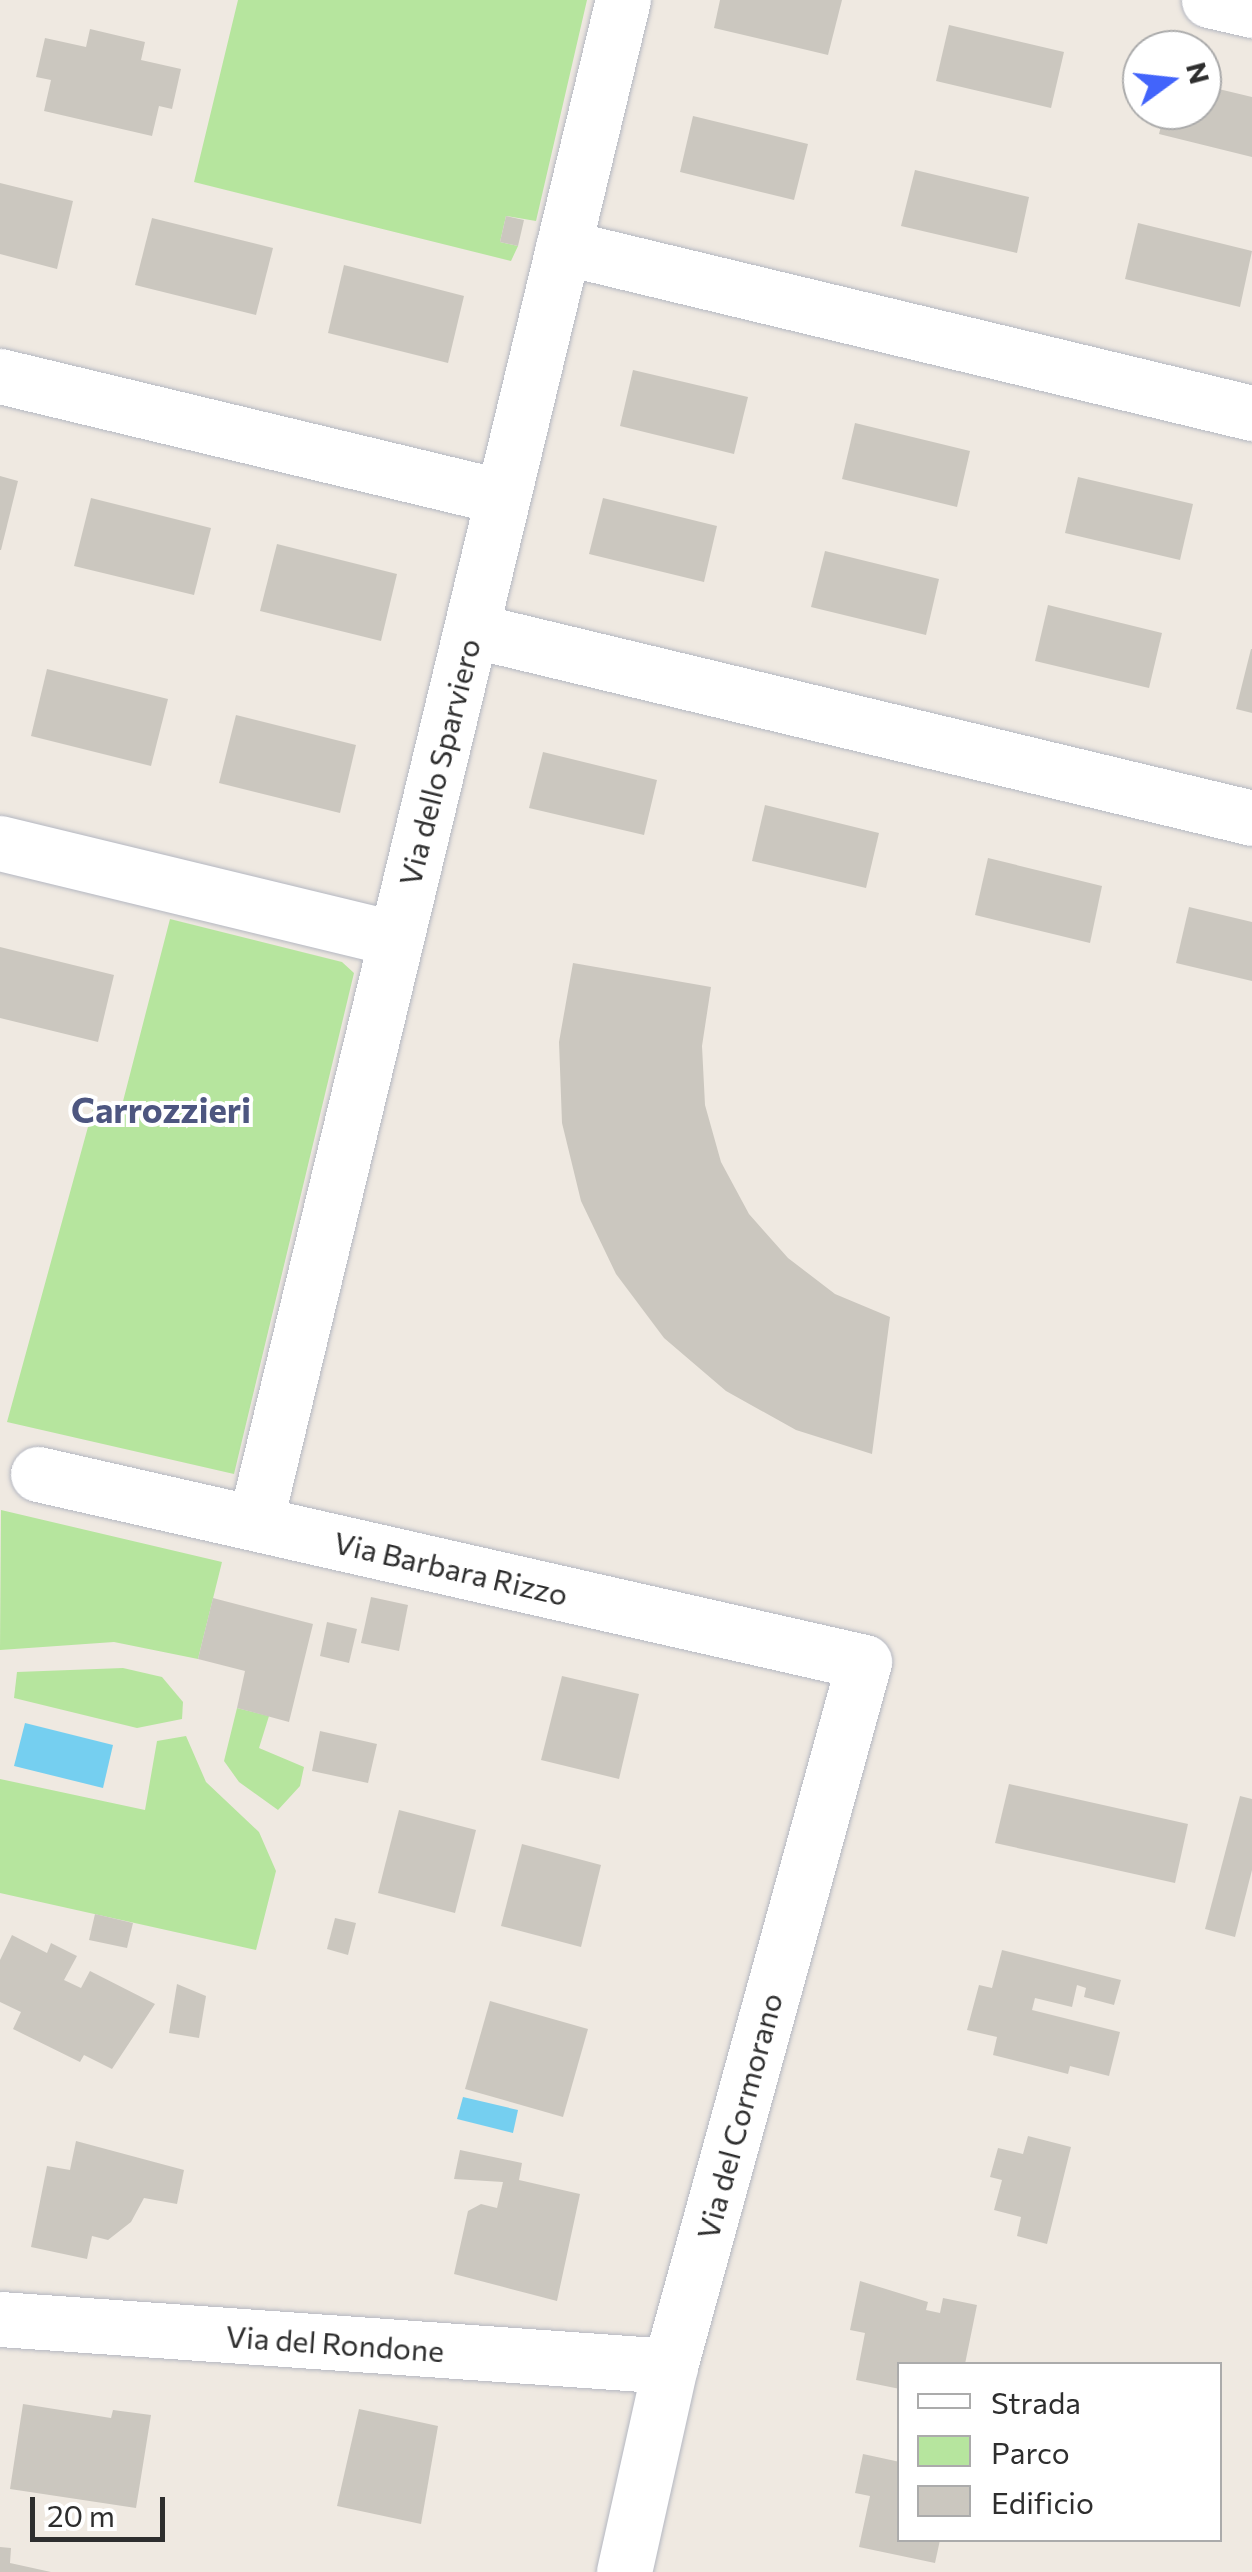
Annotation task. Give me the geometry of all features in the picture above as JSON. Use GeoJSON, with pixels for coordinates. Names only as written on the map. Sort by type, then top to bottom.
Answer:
{"type":"FeatureCollection","features":[{"type":"Feature","properties":{"kind":"street","name":"Via dello Sparviero"},"geometry":{"type":"LineString","coordinates":[[254,1523],[622,0]]}},
{"type":"Feature","properties":{"kind":"street"},"geometry":{"type":"LineString","coordinates":[[1209,0],[1252,10]]}},
{"type":"Feature","properties":{"kind":"street"},"geometry":{"type":"LineString","coordinates":[[563,246],[1252,412]]}},
{"type":"Feature","properties":{"kind":"street"},"geometry":{"type":"LineString","coordinates":[[0,376],[502,497]]}},
{"type":"Feature","properties":{"kind":"street"},"geometry":{"type":"LineString","coordinates":[[470,630],[1252,818]]}},
{"type":"Feature","properties":{"kind":"street"},"geometry":{"type":"LineString","coordinates":[[0,843],[396,939]]}},
{"type":"Feature","properties":{"kind":"street","name":"Via Barbara Rizzo"},"geometry":{"type":"LineString","coordinates":[[38,1474],[864,1662]]}},
{"type":"Feature","properties":{"kind":"street","name":"Via del Cormorano"},"geometry":{"type":"LineString","coordinates":[[624,2572],[670,2366],[864,1662]]}},
{"type":"Feature","properties":{"kind":"street","name":"Via del Rondone"},"geometry":{"type":"LineString","coordinates":[[0,2319],[670,2366]]}},
{"type":"Feature","properties":{"kind":"green space"},"geometry":{"type":"Polygon","coordinates":[[[238,0],[587,0],[536,221],[506,216],[500,242],[518,246],[511,261],[194,182],[238,0]]]}},
{"type":"Feature","properties":{"kind":"green space"},"geometry":{"type":"Polygon","coordinates":[[[170,919],[342,962],[354,973],[234,1474],[7,1422],[94,1105],[121,1109],[170,919]]]}},
{"type":"Feature","properties":{"kind":"green space"},"geometry":{"type":"Polygon","coordinates":[[[1,1510],[222,1562],[198,1659],[114,1642],[0,1650],[1,1510]]]}},
{"type":"Feature","properties":{"kind":"green space"},"geometry":{"type":"Polygon","coordinates":[[[123,1668],[162,1677],[183,1702],[182,1719],[137,1728],[14,1698],[17,1672],[123,1668]]]}},
{"type":"Feature","properties":{"kind":"green space"},"geometry":{"type":"Polygon","coordinates":[[[237,1708],[269,1716],[259,1748],[304,1767],[300,1786],[278,1810],[239,1782],[224,1761],[237,1708]]]}},
{"type":"Feature","properties":{"kind":"green space"},"geometry":{"type":"Polygon","coordinates":[[[186,1736],[206,1782],[259,1832],[276,1871],[256,1950],[0,1893],[0,1779],[145,1810],[157,1741],[186,1736]]]}},
{"type":"Feature","properties":{"kind":"water"},"geometry":{"type":"Polygon","coordinates":[[[25,1723],[113,1745],[103,1788],[14,1766],[25,1723]]]}},
{"type":"Feature","properties":{"kind":"water"},"geometry":{"type":"Polygon","coordinates":[[[463,2097],[518,2110],[513,2133],[457,2119],[463,2097]]]}},
{"type":"Feature","properties":{"kind":"building"},"geometry":{"type":"Polygon","coordinates":[[[720,0],[842,0],[828,55],[714,28],[720,0]]]}},
{"type":"Feature","properties":{"kind":"building"},"geometry":{"type":"Polygon","coordinates":[[[949,25],[1064,52],[1051,108],[936,81],[949,25]]]}},
{"type":"Feature","properties":{"kind":"building"},"geometry":{"type":"Polygon","coordinates":[[[90,29],[145,42],[141,60],[181,69],[172,109],[159,106],[152,136],[44,111],[51,80],[36,77],[45,38],[86,47],[90,29]]]}},
{"type":"Feature","properties":{"kind":"building"},"geometry":{"type":"Polygon","coordinates":[[[1222,90],[1252,97],[1252,157],[1159,134],[1160,130],[1222,130],[1222,90]]]}},
{"type":"Feature","properties":{"kind":"building"},"geometry":{"type":"Polygon","coordinates":[[[693,116],[808,144],[794,200],[680,172],[693,116]]]}},
{"type":"Feature","properties":{"kind":"building"},"geometry":{"type":"Polygon","coordinates":[[[915,170],[1029,197],[1017,253],[901,226],[915,170]]]}},
{"type":"Feature","properties":{"kind":"building"},"geometry":{"type":"Polygon","coordinates":[[[0,183],[73,201],[57,269],[0,254],[0,183]]]}},
{"type":"Feature","properties":{"kind":"building"},"geometry":{"type":"Polygon","coordinates":[[[506,216],[524,220],[518,246],[500,242],[506,216]]]}},
{"type":"Feature","properties":{"kind":"building"},"geometry":{"type":"Polygon","coordinates":[[[152,218],[273,248],[256,315],[135,285],[152,218]]]}},
{"type":"Feature","properties":{"kind":"building"},"geometry":{"type":"Polygon","coordinates":[[[1138,223],[1252,251],[1240,307],[1125,279],[1138,223]]]}},
{"type":"Feature","properties":{"kind":"building"},"geometry":{"type":"Polygon","coordinates":[[[344,265],[464,296],[448,363],[328,333],[344,265]]]}},
{"type":"Feature","properties":{"kind":"building"},"geometry":{"type":"Polygon","coordinates":[[[633,370],[748,397],[734,454],[620,426],[633,370]]]}},
{"type":"Feature","properties":{"kind":"building"},"geometry":{"type":"Polygon","coordinates":[[[855,423],[970,451],[957,507],[842,479],[855,423]]]}},
{"type":"Feature","properties":{"kind":"building"},"geometry":{"type":"Polygon","coordinates":[[[0,476],[18,481],[1,550],[0,550],[0,476]]]}},
{"type":"Feature","properties":{"kind":"building"},"geometry":{"type":"Polygon","coordinates":[[[1078,477],[1193,504],[1180,560],[1065,533],[1078,477]]]}},
{"type":"Feature","properties":{"kind":"building"},"geometry":{"type":"Polygon","coordinates":[[[91,498],[211,528],[194,595],[74,566],[91,498]]]}},
{"type":"Feature","properties":{"kind":"building"},"geometry":{"type":"Polygon","coordinates":[[[603,498],[717,526],[704,582],[589,554],[603,498]]]}},
{"type":"Feature","properties":{"kind":"building"},"geometry":{"type":"Polygon","coordinates":[[[277,544],[397,574],[381,641],[260,611],[277,544]]]}},
{"type":"Feature","properties":{"kind":"building"},"geometry":{"type":"Polygon","coordinates":[[[825,551],[939,579],[926,635],[811,607],[825,551]]]}},
{"type":"Feature","properties":{"kind":"building"},"geometry":{"type":"Polygon","coordinates":[[[1048,605],[1162,633],[1149,688],[1035,661],[1048,605]]]}},
{"type":"Feature","properties":{"kind":"building"},"geometry":{"type":"Polygon","coordinates":[[[1252,649],[1252,713],[1236,709],[1252,649]]]}},
{"type":"Feature","properties":{"kind":"building"},"geometry":{"type":"Polygon","coordinates":[[[47,669],[168,699],[151,766],[31,736],[47,669]]]}},
{"type":"Feature","properties":{"kind":"building"},"geometry":{"type":"Polygon","coordinates":[[[236,715],[356,745],[340,813],[219,783],[236,715]]]}},
{"type":"Feature","properties":{"kind":"building"},"geometry":{"type":"Polygon","coordinates":[[[543,752],[657,780],[644,835],[529,808],[543,752]]]}},
{"type":"Feature","properties":{"kind":"building"},"geometry":{"type":"Polygon","coordinates":[[[765,805],[879,833],[866,888],[752,861],[765,805]]]}},
{"type":"Feature","properties":{"kind":"building"},"geometry":{"type":"Polygon","coordinates":[[[988,858],[1102,886],[1090,943],[975,915],[988,858]]]}},
{"type":"Feature","properties":{"kind":"building"},"geometry":{"type":"Polygon","coordinates":[[[1189,907],[1252,922],[1252,981],[1176,963],[1189,907]]]}},
{"type":"Feature","properties":{"kind":"building"},"geometry":{"type":"Polygon","coordinates":[[[0,947],[114,975],[98,1042],[0,1018],[0,947]]]}},
{"type":"Feature","properties":{"kind":"building"},"geometry":{"type":"Polygon","coordinates":[[[573,963],[711,987],[702,1046],[705,1105],[721,1162],[749,1214],[788,1258],[835,1294],[890,1317],[872,1454],[796,1430],[726,1391],[664,1338],[616,1274],[581,1201],[562,1123],[559,1042],[573,963]]]}},
{"type":"Feature","properties":{"kind":"building"},"geometry":{"type":"Polygon","coordinates":[[[371,1597],[408,1605],[399,1651],[361,1643],[371,1597]]]}},
{"type":"Feature","properties":{"kind":"building"},"geometry":{"type":"Polygon","coordinates":[[[213,1598],[313,1624],[289,1722],[237,1708],[245,1671],[198,1659],[213,1598]]]}},
{"type":"Feature","properties":{"kind":"building"},"geometry":{"type":"Polygon","coordinates":[[[327,1622],[357,1629],[349,1663],[320,1656],[327,1622]]]}},
{"type":"Feature","properties":{"kind":"building"},"geometry":{"type":"Polygon","coordinates":[[[562,1676],[639,1694],[619,1779],[541,1760],[562,1676]]]}},
{"type":"Feature","properties":{"kind":"building"},"geometry":{"type":"Polygon","coordinates":[[[320,1731],[377,1744],[368,1783],[312,1771],[320,1731]]]}},
{"type":"Feature","properties":{"kind":"building"},"geometry":{"type":"Polygon","coordinates":[[[1009,1784],[1188,1824],[1175,1883],[995,1843],[1009,1784]]]}},
{"type":"Feature","properties":{"kind":"building"},"geometry":{"type":"Polygon","coordinates":[[[1240,1796],[1252,1799],[1252,1870],[1235,1937],[1205,1929],[1240,1796]]]}},
{"type":"Feature","properties":{"kind":"building"},"geometry":{"type":"Polygon","coordinates":[[[399,1810],[476,1830],[455,1913],[378,1893],[399,1810]]]}},
{"type":"Feature","properties":{"kind":"building"},"geometry":{"type":"Polygon","coordinates":[[[522,1844],[601,1865],[581,1947],[501,1926],[522,1844]]]}},
{"type":"Feature","properties":{"kind":"building"},"geometry":{"type":"Polygon","coordinates":[[[95,1914],[133,1923],[127,1948],[89,1940],[95,1914]]]}},
{"type":"Feature","properties":{"kind":"building"},"geometry":{"type":"Polygon","coordinates":[[[335,1918],[356,1923],[348,1955],[327,1949],[335,1918]]]}},
{"type":"Feature","properties":{"kind":"building"},"geometry":{"type":"Polygon","coordinates":[[[12,1935],[47,1953],[51,1943],[77,1956],[64,1980],[81,1988],[90,1971],[155,2004],[112,2069],[84,2055],[80,2062],[13,2029],[21,2012],[0,2002],[0,1960],[12,1935]]]}},
{"type":"Feature","properties":{"kind":"building"},"geometry":{"type":"Polygon","coordinates":[[[1002,1950],[1121,1980],[1114,2005],[1084,1997],[1086,1988],[1077,1985],[1072,2007],[1035,1998],[1032,2010],[1120,2032],[1109,2076],[1070,2066],[1068,2074],[993,2055],[997,2037],[967,2030],[979,1985],[992,1988],[1002,1950]]]}},
{"type":"Feature","properties":{"kind":"building"},"geometry":{"type":"Polygon","coordinates":[[[177,1984],[206,1996],[199,2038],[169,2033],[177,1984]]]}},
{"type":"Feature","properties":{"kind":"building"},"geometry":{"type":"Polygon","coordinates":[[[490,2001],[588,2029],[563,2117],[465,2089],[490,2001]]]}},
{"type":"Feature","properties":{"kind":"building"},"geometry":{"type":"Polygon","coordinates":[[[1028,2136],[1071,2147],[1047,2244],[1017,2236],[1021,2217],[994,2210],[1002,2180],[990,2177],[998,2148],[1023,2154],[1028,2136]]]}},
{"type":"Feature","properties":{"kind":"building"},"geometry":{"type":"Polygon","coordinates":[[[76,2141],[184,2170],[177,2204],[144,2198],[131,2222],[108,2240],[92,2236],[87,2259],[31,2247],[47,2166],[70,2170],[76,2141]]]}},
{"type":"Feature","properties":{"kind":"building"},"geometry":{"type":"Polygon","coordinates":[[[460,2150],[522,2163],[519,2180],[580,2194],[557,2301],[454,2274],[468,2211],[481,2204],[497,2208],[503,2182],[454,2179],[460,2150]]]}},
{"type":"Feature","properties":{"kind":"building"},"geometry":{"type":"Polygon","coordinates":[[[860,2281],[928,2302],[926,2310],[940,2313],[943,2298],[977,2305],[965,2362],[897,2362],[897,2388],[856,2380],[865,2333],[850,2330],[860,2281]]]}},
{"type":"Feature","properties":{"kind":"building"},"geometry":{"type":"Polygon","coordinates":[[[23,2404],[111,2418],[113,2410],[151,2415],[136,2508],[10,2489],[23,2404]]]}},
{"type":"Feature","properties":{"kind":"building"},"geometry":{"type":"Polygon","coordinates":[[[359,2409],[438,2426],[421,2524],[337,2506],[359,2409]]]}},
{"type":"Feature","properties":{"kind":"building"},"geometry":{"type":"Polygon","coordinates":[[[863,2454],[897,2461],[897,2542],[940,2542],[935,2563],[859,2547],[870,2496],[855,2493],[863,2454]]]}},
{"type":"Feature","properties":{"kind":"building"},"geometry":{"type":"Polygon","coordinates":[[[0,2547],[11,2548],[10,2563],[51,2572],[0,2572],[0,2547]]]}},
{"type":"Feature","properties":{"kind":"district","name":"Carrozzieri"},"geometry":{"type":"Point","coordinates":[161,1109]}}]}
